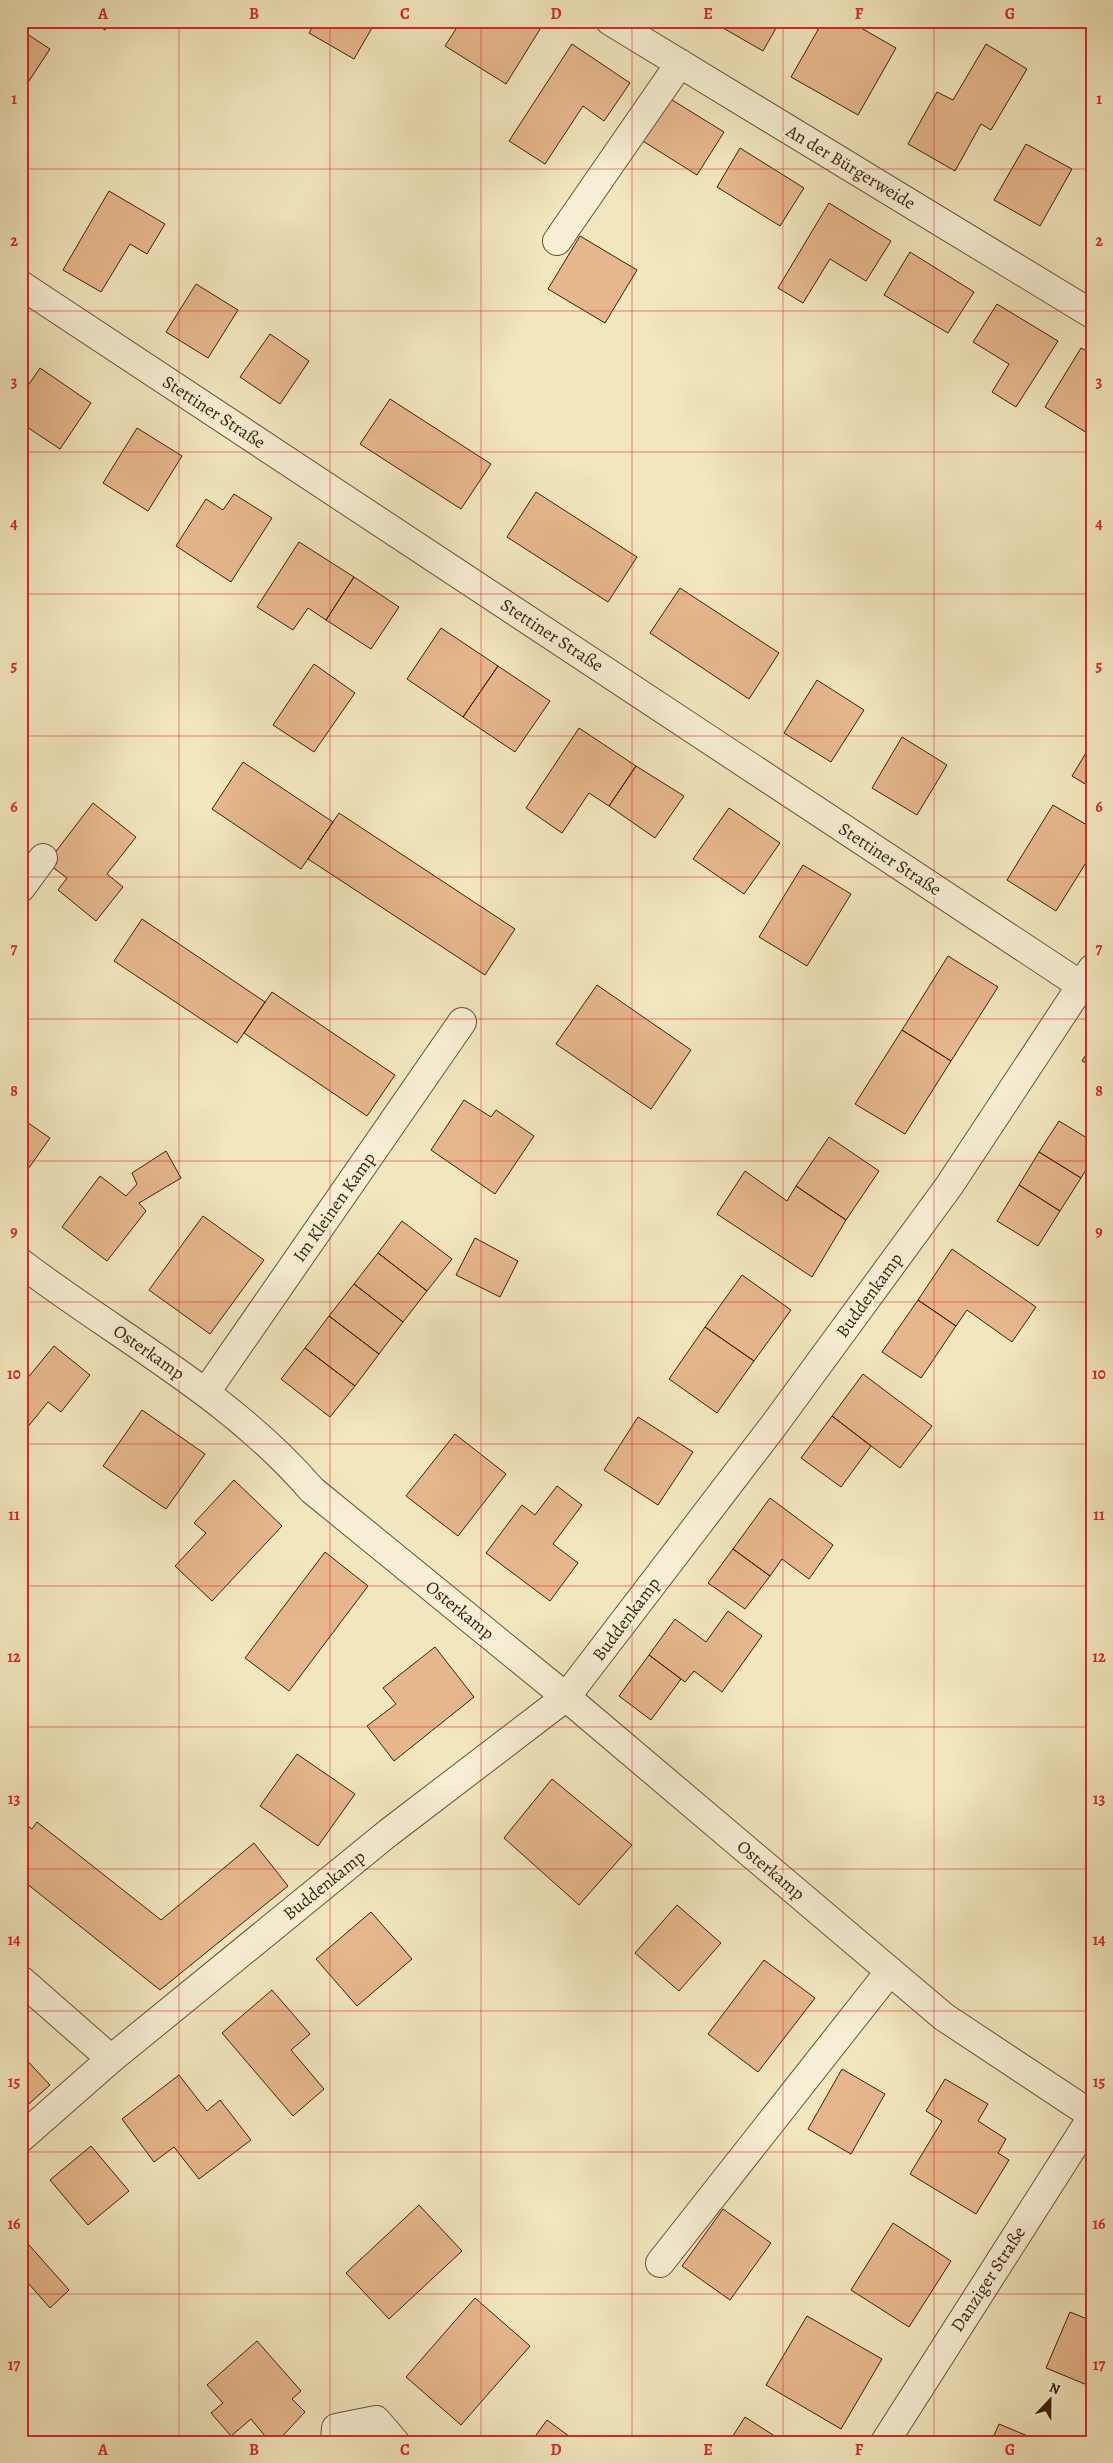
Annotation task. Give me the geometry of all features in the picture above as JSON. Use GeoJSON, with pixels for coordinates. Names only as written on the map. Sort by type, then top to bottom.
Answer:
{"type":"FeatureCollection","features":[{"type":"Feature","properties":{"kind":"street","name":"An der Bürgerweide"},"geometry":{"type":"LineString","coordinates":[[610,21],[1092,314]]}},
{"type":"Feature","properties":{"kind":"street"},"geometry":{"type":"LineString","coordinates":[[557,241],[680,63]]}},
{"type":"Feature","properties":{"kind":"street","name":"Stettiner Straße"},"geometry":{"type":"LineString","coordinates":[[21,285],[1087,978]]}},
{"type":"Feature","properties":{"kind":"street"},"geometry":{"type":"LineString","coordinates":[[21,888],[43,858]]}},
{"type":"Feature","properties":{"kind":"street","name":"Buddenkamp"},"geometry":{"type":"LineString","coordinates":[[21,2138],[110,2059],[388,1833],[566,1697],[768,1433],[943,1194],[1087,978]]}},
{"type":"Feature","properties":{"kind":"street","name":"Im Kleinen Kamp"},"geometry":{"type":"LineString","coordinates":[[206,1392],[462,1022]]}},
{"type":"Feature","properties":{"kind":"street","name":"Osterkamp"},"geometry":{"type":"LineString","coordinates":[[21,1263],[206,1392],[283,1456],[312,1490],[566,1697],[944,2017],[1092,2116]]}},
{"type":"Feature","properties":{"kind":"street"},"geometry":{"type":"LineString","coordinates":[[660,2263],[890,1971]]}},
{"type":"Feature","properties":{"kind":"street"},"geometry":{"type":"LineString","coordinates":[[21,1980],[110,2059]]}},
{"type":"Feature","properties":{"kind":"street","name":"Danziger Straße"},"geometry":{"type":"LineString","coordinates":[[885,2442],[1092,2116]]}},
{"type":"Feature","properties":{"kind":"street"},"geometry":{"type":"LineString","coordinates":[[335,2442],[336,2428],[376,2420],[396,2442]]}},
{"type":"Feature","properties":{"kind":"building"},"geometry":{"type":"Polygon","coordinates":[[[90,21],[110,21],[105,30],[90,21]]]}},
{"type":"Feature","properties":{"kind":"building"},"geometry":{"type":"Polygon","coordinates":[[[316,21],[376,21],[354,59],[309,33],[316,21]]]}},
{"type":"Feature","properties":{"kind":"building"},"geometry":{"type":"Polygon","coordinates":[[[461,21],[535,21],[542,26],[506,84],[445,46],[461,21]]]}},
{"type":"Feature","properties":{"kind":"building"},"geometry":{"type":"Polygon","coordinates":[[[711,21],[780,21],[763,51],[711,21]]]}},
{"type":"Feature","properties":{"kind":"building"},"geometry":{"type":"Polygon","coordinates":[[[823,21],[849,21],[896,48],[858,115],[791,77],[823,21]]]}},
{"type":"Feature","properties":{"kind":"building"},"geometry":{"type":"Polygon","coordinates":[[[21,30],[50,49],[21,93],[21,30]]]}},
{"type":"Feature","properties":{"kind":"building"},"geometry":{"type":"Polygon","coordinates":[[[572,44],[630,83],[604,121],[583,106],[545,164],[509,141],[572,44]]]}},
{"type":"Feature","properties":{"kind":"building"},"geometry":{"type":"Polygon","coordinates":[[[986,44],[1027,69],[991,130],[981,124],[955,171],[908,144],[937,92],[953,100],[986,44]]]}},
{"type":"Feature","properties":{"kind":"building"},"geometry":{"type":"Polygon","coordinates":[[[664,95],[724,132],[697,175],[638,138],[664,95]]]}},
{"type":"Feature","properties":{"kind":"building"},"geometry":{"type":"Polygon","coordinates":[[[1026,144],[1072,169],[1040,226],[994,200],[1026,144]]]}},
{"type":"Feature","properties":{"kind":"building"},"geometry":{"type":"Polygon","coordinates":[[[740,148],[804,188],[780,226],[717,187],[740,148]]]}},
{"type":"Feature","properties":{"kind":"building"},"geometry":{"type":"Polygon","coordinates":[[[109,191],[165,224],[147,254],[130,244],[101,292],[63,270],[109,191]]]}},
{"type":"Feature","properties":{"kind":"building"},"geometry":{"type":"Polygon","coordinates":[[[829,203],[891,241],[866,281],[830,259],[803,303],[778,288],[829,203]]]}},
{"type":"Feature","properties":{"kind":"building"},"geometry":{"type":"Polygon","coordinates":[[[580,236],[637,270],[605,323],[548,289],[580,236]]]}},
{"type":"Feature","properties":{"kind":"building"},"geometry":{"type":"Polygon","coordinates":[[[910,252],[974,292],[948,333],[884,295],[910,252]]]}},
{"type":"Feature","properties":{"kind":"building"},"geometry":{"type":"Polygon","coordinates":[[[196,284],[238,310],[208,358],[166,332],[196,284]]]}},
{"type":"Feature","properties":{"kind":"building"},"geometry":{"type":"Polygon","coordinates":[[[997,304],[1058,341],[1016,407],[992,392],[1009,364],[973,342],[997,304]]]}},
{"type":"Feature","properties":{"kind":"building"},"geometry":{"type":"Polygon","coordinates":[[[270,334],[309,361],[280,404],[240,377],[270,334]]]}},
{"type":"Feature","properties":{"kind":"building"},"geometry":{"type":"Polygon","coordinates":[[[1081,348],[1092,354],[1092,436],[1045,407],[1081,348]]]}},
{"type":"Feature","properties":{"kind":"building"},"geometry":{"type":"Polygon","coordinates":[[[40,368],[91,403],[60,449],[21,423],[21,396],[40,368]]]}},
{"type":"Feature","properties":{"kind":"building"},"geometry":{"type":"Polygon","coordinates":[[[390,399],[491,464],[461,509],[360,444],[390,399]]]}},
{"type":"Feature","properties":{"kind":"building"},"geometry":{"type":"Polygon","coordinates":[[[137,428],[182,456],[148,511],[103,483],[137,428]]]}},
{"type":"Feature","properties":{"kind":"building"},"geometry":{"type":"Polygon","coordinates":[[[536,492],[637,557],[608,602],[507,537],[536,492]]]}},
{"type":"Feature","properties":{"kind":"building"},"geometry":{"type":"Polygon","coordinates":[[[234,494],[272,518],[231,582],[176,546],[206,499],[223,510],[234,494]]]}},
{"type":"Feature","properties":{"kind":"building"},"geometry":{"type":"Polygon","coordinates":[[[299,542],[354,577],[326,620],[308,608],[293,630],[257,607],[299,542]]]}},
{"type":"Feature","properties":{"kind":"building"},"geometry":{"type":"Polygon","coordinates":[[[354,577],[399,607],[371,649],[326,620],[354,577]]]}},
{"type":"Feature","properties":{"kind":"building"},"geometry":{"type":"Polygon","coordinates":[[[680,588],[779,653],[749,699],[650,633],[680,588]]]}},
{"type":"Feature","properties":{"kind":"building"},"geometry":{"type":"Polygon","coordinates":[[[441,628],[498,666],[463,717],[407,679],[441,628]]]}},
{"type":"Feature","properties":{"kind":"building"},"geometry":{"type":"Polygon","coordinates":[[[314,664],[355,693],[314,752],[273,725],[314,664]]]}},
{"type":"Feature","properties":{"kind":"building"},"geometry":{"type":"Polygon","coordinates":[[[498,666],[550,701],[515,752],[463,717],[498,666]]]}},
{"type":"Feature","properties":{"kind":"building"},"geometry":{"type":"Polygon","coordinates":[[[817,680],[864,710],[831,762],[784,733],[817,680]]]}},
{"type":"Feature","properties":{"kind":"building"},"geometry":{"type":"Polygon","coordinates":[[[579,728],[636,766],[609,806],[589,793],[562,833],[526,808],[579,728]]]}},
{"type":"Feature","properties":{"kind":"building"},"geometry":{"type":"Polygon","coordinates":[[[902,737],[947,765],[917,815],[872,788],[902,737]]]}},
{"type":"Feature","properties":{"kind":"building"},"geometry":{"type":"Polygon","coordinates":[[[1092,743],[1092,788],[1072,776],[1092,743]]]}},
{"type":"Feature","properties":{"kind":"building"},"geometry":{"type":"Polygon","coordinates":[[[243,762],[333,822],[301,869],[212,809],[243,762]]]}},
{"type":"Feature","properties":{"kind":"building"},"geometry":{"type":"Polygon","coordinates":[[[636,766],[684,796],[655,838],[609,806],[636,766]]]}},
{"type":"Feature","properties":{"kind":"building"},"geometry":{"type":"Polygon","coordinates":[[[93,803],[136,837],[107,874],[123,887],[96,921],[58,890],[67,878],[47,863],[93,803]]]}},
{"type":"Feature","properties":{"kind":"building"},"geometry":{"type":"Polygon","coordinates":[[[1053,805],[1092,828],[1092,853],[1056,911],[1007,880],[1053,805]]]}},
{"type":"Feature","properties":{"kind":"building"},"geometry":{"type":"Polygon","coordinates":[[[729,808],[780,843],[744,894],[693,859],[729,808]]]}},
{"type":"Feature","properties":{"kind":"building"},"geometry":{"type":"Polygon","coordinates":[[[339,813],[515,929],[485,975],[308,859],[339,813]]]}},
{"type":"Feature","properties":{"kind":"building"},"geometry":{"type":"Polygon","coordinates":[[[803,865],[851,894],[807,966],[759,937],[803,865]]]}},
{"type":"Feature","properties":{"kind":"building"},"geometry":{"type":"Polygon","coordinates":[[[142,919],[265,1002],[237,1043],[114,961],[142,919]]]}},
{"type":"Feature","properties":{"kind":"building"},"geometry":{"type":"Polygon","coordinates":[[[948,956],[998,987],[951,1061],[902,1030],[948,956]]]}},
{"type":"Feature","properties":{"kind":"building"},"geometry":{"type":"Polygon","coordinates":[[[597,985],[691,1050],[651,1109],[556,1044],[597,985]]]}},
{"type":"Feature","properties":{"kind":"building"},"geometry":{"type":"Polygon","coordinates":[[[272,992],[395,1075],[367,1116],[244,1033],[272,992]]]}},
{"type":"Feature","properties":{"kind":"building"},"geometry":{"type":"Polygon","coordinates":[[[902,1030],[951,1061],[905,1134],[855,1104],[902,1030]]]}},
{"type":"Feature","properties":{"kind":"building"},"geometry":{"type":"Polygon","coordinates":[[[1092,1045],[1092,1066],[1082,1061],[1092,1045]]]}},
{"type":"Feature","properties":{"kind":"building"},"geometry":{"type":"Polygon","coordinates":[[[464,1100],[491,1117],[496,1110],[534,1136],[495,1194],[431,1150],[464,1100]]]}},
{"type":"Feature","properties":{"kind":"building"},"geometry":{"type":"Polygon","coordinates":[[[21,1118],[50,1138],[21,1179],[21,1118]]]}},
{"type":"Feature","properties":{"kind":"building"},"geometry":{"type":"Polygon","coordinates":[[[1059,1121],[1092,1141],[1092,1160],[1081,1178],[1039,1152],[1059,1121]]]}},
{"type":"Feature","properties":{"kind":"building"},"geometry":{"type":"Polygon","coordinates":[[[829,1137],[879,1171],[846,1220],[796,1186],[829,1137]]]}},
{"type":"Feature","properties":{"kind":"building"},"geometry":{"type":"Polygon","coordinates":[[[166,1151],[181,1178],[139,1203],[146,1211],[107,1261],[62,1227],[100,1176],[126,1196],[137,1184],[132,1173],[166,1151]]]}},
{"type":"Feature","properties":{"kind":"building"},"geometry":{"type":"Polygon","coordinates":[[[1039,1152],[1081,1178],[1060,1211],[1019,1185],[1039,1152]]]}},
{"type":"Feature","properties":{"kind":"building"},"geometry":{"type":"Polygon","coordinates":[[[745,1171],[787,1201],[796,1186],[846,1220],[812,1277],[717,1214],[745,1171]]]}},
{"type":"Feature","properties":{"kind":"building"},"geometry":{"type":"Polygon","coordinates":[[[1019,1185],[1060,1211],[1038,1246],[997,1221],[1019,1185]]]}},
{"type":"Feature","properties":{"kind":"building"},"geometry":{"type":"Polygon","coordinates":[[[203,1216],[264,1260],[210,1334],[149,1290],[203,1216]]]}},
{"type":"Feature","properties":{"kind":"building"},"geometry":{"type":"Polygon","coordinates":[[[402,1221],[452,1259],[427,1291],[378,1253],[402,1221]]]}},
{"type":"Feature","properties":{"kind":"building"},"geometry":{"type":"Polygon","coordinates":[[[475,1238],[518,1261],[500,1297],[456,1275],[475,1238]]]}},
{"type":"Feature","properties":{"kind":"building"},"geometry":{"type":"Polygon","coordinates":[[[952,1249],[1036,1307],[1012,1342],[967,1310],[956,1326],[918,1300],[952,1249]]]}},
{"type":"Feature","properties":{"kind":"building"},"geometry":{"type":"Polygon","coordinates":[[[378,1253],[427,1291],[403,1322],[354,1284],[378,1253]]]}},
{"type":"Feature","properties":{"kind":"building"},"geometry":{"type":"Polygon","coordinates":[[[742,1275],[791,1310],[754,1361],[705,1327],[742,1275]]]}},
{"type":"Feature","properties":{"kind":"building"},"geometry":{"type":"Polygon","coordinates":[[[354,1284],[403,1322],[379,1354],[329,1316],[354,1284]]]}},
{"type":"Feature","properties":{"kind":"building"},"geometry":{"type":"Polygon","coordinates":[[[918,1300],[956,1326],[921,1378],[882,1352],[918,1300]]]}},
{"type":"Feature","properties":{"kind":"building"},"geometry":{"type":"Polygon","coordinates":[[[329,1316],[379,1354],[355,1386],[305,1348],[329,1316]]]}},
{"type":"Feature","properties":{"kind":"building"},"geometry":{"type":"Polygon","coordinates":[[[705,1327],[754,1361],[717,1413],[669,1379],[705,1327]]]}},
{"type":"Feature","properties":{"kind":"building"},"geometry":{"type":"Polygon","coordinates":[[[54,1346],[90,1375],[61,1412],[48,1402],[22,1434],[21,1386],[54,1346]]]}},
{"type":"Feature","properties":{"kind":"building"},"geometry":{"type":"Polygon","coordinates":[[[305,1348],[355,1386],[330,1417],[281,1379],[305,1348]]]}},
{"type":"Feature","properties":{"kind":"building"},"geometry":{"type":"Polygon","coordinates":[[[863,1374],[932,1426],[900,1468],[832,1416],[863,1374]]]}},
{"type":"Feature","properties":{"kind":"building"},"geometry":{"type":"Polygon","coordinates":[[[142,1410],[205,1454],[166,1509],[103,1466],[142,1410]]]}},
{"type":"Feature","properties":{"kind":"building"},"geometry":{"type":"Polygon","coordinates":[[[832,1416],[871,1446],[841,1487],[801,1458],[832,1416]]]}},
{"type":"Feature","properties":{"kind":"building"},"geometry":{"type":"Polygon","coordinates":[[[638,1417],[693,1452],[658,1505],[604,1470],[638,1417]]]}},
{"type":"Feature","properties":{"kind":"building"},"geometry":{"type":"Polygon","coordinates":[[[455,1434],[506,1474],[458,1536],[406,1496],[455,1434]]]}},
{"type":"Feature","properties":{"kind":"building"},"geometry":{"type":"Polygon","coordinates":[[[234,1480],[282,1526],[212,1601],[175,1566],[206,1533],[194,1523],[234,1480]]]}},
{"type":"Feature","properties":{"kind":"building"},"geometry":{"type":"Polygon","coordinates":[[[557,1486],[582,1505],[553,1544],[578,1563],[550,1601],[486,1553],[522,1505],[535,1515],[557,1486]]]}},
{"type":"Feature","properties":{"kind":"building"},"geometry":{"type":"Polygon","coordinates":[[[770,1498],[833,1545],[809,1579],[782,1559],[770,1576],[733,1549],[770,1498]]]}},
{"type":"Feature","properties":{"kind":"building"},"geometry":{"type":"Polygon","coordinates":[[[733,1549],[770,1576],[745,1609],[708,1583],[733,1549]]]}},
{"type":"Feature","properties":{"kind":"building"},"geometry":{"type":"Polygon","coordinates":[[[325,1552],[368,1586],[289,1691],[245,1658],[325,1552]]]}},
{"type":"Feature","properties":{"kind":"building"},"geometry":{"type":"Polygon","coordinates":[[[728,1611],[762,1636],[722,1692],[694,1671],[685,1682],[649,1655],[675,1619],[706,1642],[728,1611]]]}},
{"type":"Feature","properties":{"kind":"building"},"geometry":{"type":"Polygon","coordinates":[[[435,1647],[474,1697],[394,1761],[367,1726],[396,1704],[383,1688],[435,1647]]]}},
{"type":"Feature","properties":{"kind":"building"},"geometry":{"type":"Polygon","coordinates":[[[649,1655],[681,1679],[651,1720],[619,1696],[649,1655]]]}},
{"type":"Feature","properties":{"kind":"building"},"geometry":{"type":"Polygon","coordinates":[[[297,1754],[355,1794],[318,1846],[260,1806],[297,1754]]]}},
{"type":"Feature","properties":{"kind":"building"},"geometry":{"type":"Polygon","coordinates":[[[552,1779],[632,1845],[579,1905],[504,1838],[552,1779]]]}},
{"type":"Feature","properties":{"kind":"building"},"geometry":{"type":"Polygon","coordinates":[[[21,1821],[32,1829],[37,1822],[161,1920],[254,1843],[288,1886],[160,1990],[21,1879],[21,1821]]]}},
{"type":"Feature","properties":{"kind":"building"},"geometry":{"type":"Polygon","coordinates":[[[677,1905],[721,1943],[679,1991],[635,1953],[677,1905]]]}},
{"type":"Feature","properties":{"kind":"building"},"geometry":{"type":"Polygon","coordinates":[[[371,1912],[412,1959],[357,2006],[316,1959],[371,1912]]]}},
{"type":"Feature","properties":{"kind":"building"},"geometry":{"type":"Polygon","coordinates":[[[764,1960],[815,1998],[758,2072],[708,2034],[764,1960]]]}},
{"type":"Feature","properties":{"kind":"building"},"geometry":{"type":"Polygon","coordinates":[[[272,1990],[310,2034],[291,2050],[324,2089],[293,2116],[222,2033],[272,1990]]]}},
{"type":"Feature","properties":{"kind":"building"},"geometry":{"type":"Polygon","coordinates":[[[21,2054],[50,2085],[21,2111],[21,2054]]]}},
{"type":"Feature","properties":{"kind":"building"},"geometry":{"type":"Polygon","coordinates":[[[842,2069],[885,2094],[851,2154],[808,2129],[842,2069]]]}},
{"type":"Feature","properties":{"kind":"building"},"geometry":{"type":"Polygon","coordinates":[[[179,2075],[207,2111],[220,2100],[251,2140],[199,2179],[174,2147],[154,2162],[122,2119],[179,2075]]]}},
{"type":"Feature","properties":{"kind":"building"},"geometry":{"type":"Polygon","coordinates":[[[945,2079],[988,2104],[978,2121],[1006,2139],[998,2153],[1009,2160],[976,2214],[910,2174],[942,2121],[926,2111],[945,2079]]]}},
{"type":"Feature","properties":{"kind":"building"},"geometry":{"type":"Polygon","coordinates":[[[91,2146],[129,2191],[88,2225],[50,2180],[91,2146]]]}},
{"type":"Feature","properties":{"kind":"building"},"geometry":{"type":"Polygon","coordinates":[[[419,2205],[462,2251],[389,2319],[346,2273],[419,2205]]]}},
{"type":"Feature","properties":{"kind":"building"},"geometry":{"type":"Polygon","coordinates":[[[723,2209],[771,2243],[730,2300],[682,2266],[723,2209]]]}},
{"type":"Feature","properties":{"kind":"building"},"geometry":{"type":"Polygon","coordinates":[[[893,2223],[951,2261],[909,2327],[851,2290],[893,2223]]]}},
{"type":"Feature","properties":{"kind":"building"},"geometry":{"type":"Polygon","coordinates":[[[21,2236],[69,2290],[50,2308],[21,2275],[21,2236]]]}},
{"type":"Feature","properties":{"kind":"building"},"geometry":{"type":"Polygon","coordinates":[[[475,2298],[530,2346],[461,2425],[406,2377],[475,2298]]]}},
{"type":"Feature","properties":{"kind":"building"},"geometry":{"type":"Polygon","coordinates":[[[1070,2312],[1092,2321],[1092,2387],[1046,2368],[1070,2312]]]}},
{"type":"Feature","properties":{"kind":"building"},"geometry":{"type":"Polygon","coordinates":[[[807,2316],[882,2359],[841,2429],[766,2385],[807,2316]]]}},
{"type":"Feature","properties":{"kind":"building"},"geometry":{"type":"Polygon","coordinates":[[[257,2341],[301,2391],[292,2399],[305,2412],[277,2442],[270,2442],[251,2419],[231,2436],[211,2413],[223,2403],[207,2385],[257,2341]]]}},
{"type":"Feature","properties":{"kind":"building"},"geometry":{"type":"Polygon","coordinates":[[[745,2417],[784,2442],[729,2442],[745,2417]]]}},
{"type":"Feature","properties":{"kind":"building"},"geometry":{"type":"Polygon","coordinates":[[[547,2420],[577,2442],[531,2442],[547,2420]]]}},
{"type":"Feature","properties":{"kind":"building"},"geometry":{"type":"Polygon","coordinates":[[[999,2424],[1042,2442],[991,2442],[999,2424]]]}}]}
